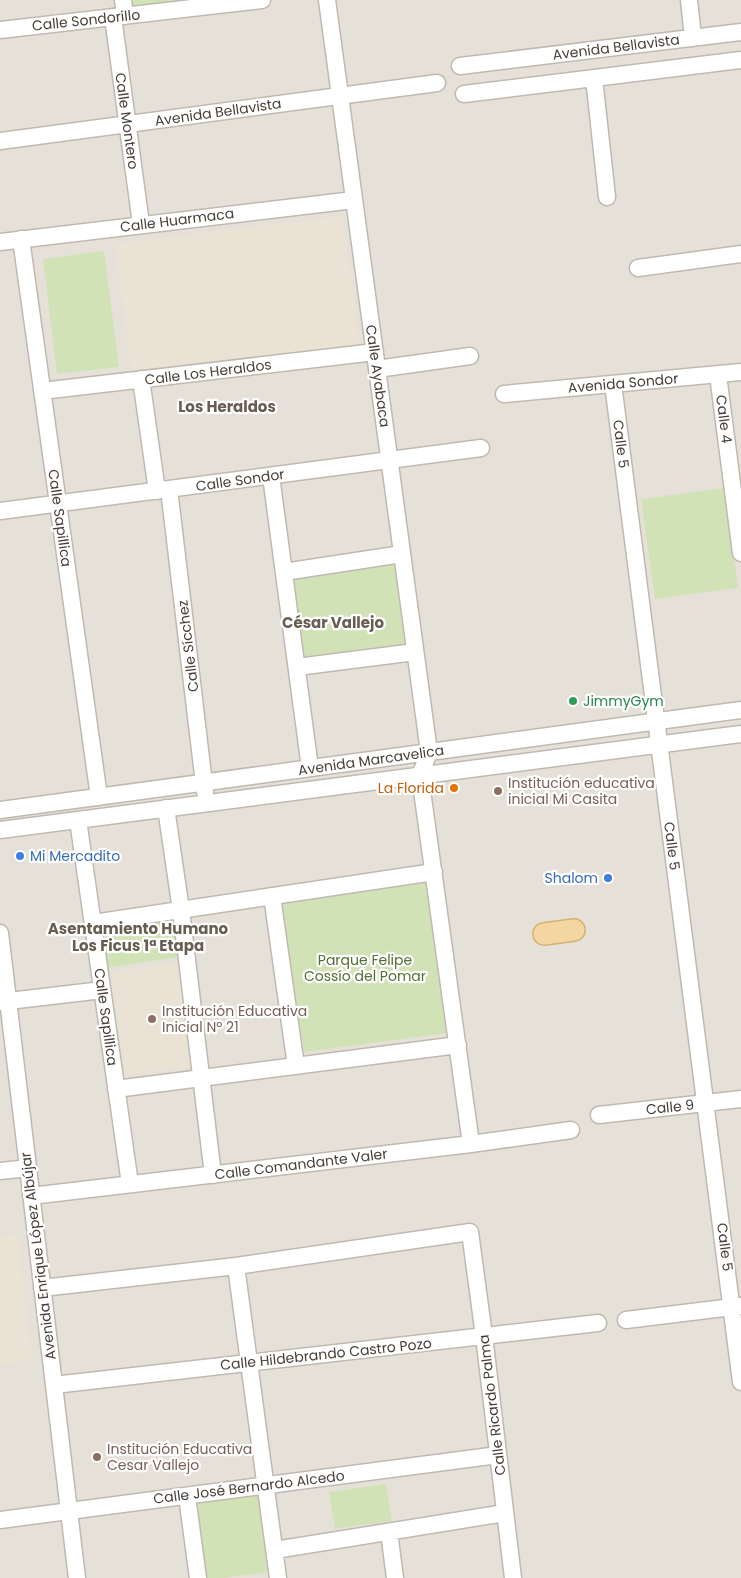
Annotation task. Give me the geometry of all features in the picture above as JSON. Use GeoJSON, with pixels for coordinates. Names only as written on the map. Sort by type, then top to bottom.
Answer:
{"type":"FeatureCollection","features":[{"type":"Feature","properties":{"kind":"main road"},"geometry":{"type":"LineString","coordinates":[[544,934],[574,930]]}},
{"type":"Feature","properties":{"kind":"street","name":"Calle Sondorillo"},"geometry":{"type":"LineString","coordinates":[[0,30],[120,11],[262,0]]}},
{"type":"Feature","properties":{"kind":"street","name":"Calle Ayabaca"},"geometry":{"type":"LineString","coordinates":[[327,0],[429,752]]}},
{"type":"Feature","properties":{"kind":"street"},"geometry":{"type":"LineString","coordinates":[[689,0],[693,38]]}},
{"type":"Feature","properties":{"kind":"street","name":"Calle Montero"},"geometry":{"type":"LineString","coordinates":[[120,11],[128,124],[141,224]]}},
{"type":"Feature","properties":{"kind":"street","name":"Avenida Bellavista"},"geometry":{"type":"LineString","coordinates":[[460,66],[741,32]]}},
{"type":"Feature","properties":{"kind":"street"},"geometry":{"type":"LineString","coordinates":[[517,59],[520,87]]}},
{"type":"Feature","properties":{"kind":"street","name":"Avenida Bellavista"},"geometry":{"type":"LineString","coordinates":[[464,94],[741,60]]}},
{"type":"Feature","properties":{"kind":"street"},"geometry":{"type":"LineString","coordinates":[[594,78],[607,197]]}},
{"type":"Feature","properties":{"kind":"street","name":"Avenida Bellavista"},"geometry":{"type":"LineString","coordinates":[[0,141],[437,83]]}},
{"type":"Feature","properties":{"kind":"street","name":"Calle Huarmaca"},"geometry":{"type":"LineString","coordinates":[[0,242],[354,200]]}},
{"type":"Feature","properties":{"kind":"street","name":"Calle Sapillica"},"geometry":{"type":"LineString","coordinates":[[21,239],[99,797]]}},
{"type":"Feature","properties":{"kind":"street"},"geometry":{"type":"LineString","coordinates":[[638,268],[741,254]]}},
{"type":"Feature","properties":{"kind":"street","name":"Calle Los Heraldos"},"geometry":{"type":"LineString","coordinates":[[42,391],[375,352]]}},
{"type":"Feature","properties":{"kind":"street"},"geometry":{"type":"LineString","coordinates":[[377,369],[470,356]]}},
{"type":"Feature","properties":{"kind":"street","name":"Avenida Sondor"},"geometry":{"type":"LineString","coordinates":[[504,394],[741,372]]}},
{"type":"Feature","properties":{"kind":"street","name":"Calle 4"},"geometry":{"type":"LineString","coordinates":[[718,375],[741,553]]}},
{"type":"Feature","properties":{"kind":"street","name":"Calle Sícchez"},"geometry":{"type":"LineString","coordinates":[[141,380],[163,490],[207,803]]}},
{"type":"Feature","properties":{"kind":"street","name":"Calle 5"},"geometry":{"type":"LineString","coordinates":[[614,384],[706,1104],[737,1307],[741,1382]]}},
{"type":"Feature","properties":{"kind":"street","name":"Calle Sondor"},"geometry":{"type":"LineString","coordinates":[[0,511],[481,448]]}},
{"type":"Feature","properties":{"kind":"street"},"geometry":{"type":"LineString","coordinates":[[271,476],[310,768]]}},
{"type":"Feature","properties":{"kind":"street"},"geometry":{"type":"LineString","coordinates":[[284,572],[402,554]]}},
{"type":"Feature","properties":{"kind":"street"},"geometry":{"type":"LineString","coordinates":[[297,667],[416,652]]}},
{"type":"Feature","properties":{"kind":"street","name":"Avenida Marcavelica"},"geometry":{"type":"LineString","coordinates":[[0,810],[741,710]]}},
{"type":"Feature","properties":{"kind":"street","name":"Avenida Marcavelica"},"geometry":{"type":"LineString","coordinates":[[0,830],[741,734]]}},
{"type":"Feature","properties":{"kind":"street"},"geometry":{"type":"LineString","coordinates":[[429,752],[420,776],[471,1144]]}},
{"type":"Feature","properties":{"kind":"street"},"geometry":{"type":"LineString","coordinates":[[166,808],[181,910],[213,1175]]}},
{"type":"Feature","properties":{"kind":"street","name":"Calle Sapillica"},"geometry":{"type":"LineString","coordinates":[[78,820],[130,1184]]}},
{"type":"Feature","properties":{"kind":"street"},"geometry":{"type":"LineString","coordinates":[[93,922],[434,872]]}},
{"type":"Feature","properties":{"kind":"street"},"geometry":{"type":"LineString","coordinates":[[272,896],[296,1066]]}},
{"type":"Feature","properties":{"kind":"street","name":"Avenida Enrique López Albújar"},"geometry":{"type":"LineString","coordinates":[[0,933],[4,1002],[28,1168],[77,1578]]}},
{"type":"Feature","properties":{"kind":"street"},"geometry":{"type":"LineString","coordinates":[[4,1002],[102,990]]}},
{"type":"Feature","properties":{"kind":"street"},"geometry":{"type":"LineString","coordinates":[[116,1089],[458,1044]]}},
{"type":"Feature","properties":{"kind":"street","name":"Calle 9"},"geometry":{"type":"LineString","coordinates":[[599,1115],[741,1099]]}},
{"type":"Feature","properties":{"kind":"street","name":"Calle Comandante Valer"},"geometry":{"type":"LineString","coordinates":[[31,1196],[471,1144],[571,1130]]}},
{"type":"Feature","properties":{"kind":"street"},"geometry":{"type":"LineString","coordinates":[[0,1171],[28,1168]]}},
{"type":"Feature","properties":{"kind":"street","name":"Calle Ricardo Palma"},"geometry":{"type":"LineString","coordinates":[[236,1266],[470,1232],[513,1578]]}},
{"type":"Feature","properties":{"kind":"street"},"geometry":{"type":"LineString","coordinates":[[42,1288],[236,1266],[278,1578]]}},
{"type":"Feature","properties":{"kind":"street"},"geometry":{"type":"LineString","coordinates":[[626,1320],[737,1307]]}},
{"type":"Feature","properties":{"kind":"street","name":"Calle Hildebrando Castro Pozo"},"geometry":{"type":"LineString","coordinates":[[54,1385],[598,1323]]}},
{"type":"Feature","properties":{"kind":"street","name":"Calle José Bernardo Alcedo"},"geometry":{"type":"LineString","coordinates":[[0,1520],[498,1455]]}},
{"type":"Feature","properties":{"kind":"street"},"geometry":{"type":"LineString","coordinates":[[187,1496],[198,1578]]}},
{"type":"Feature","properties":{"kind":"street"},"geometry":{"type":"LineString","coordinates":[[275,1550],[505,1513]]}},
{"type":"Feature","properties":{"kind":"street"},"geometry":{"type":"LineString","coordinates":[[389,1532],[395,1578]]}},
{"type":"Feature","properties":{"kind":"shaded area"},"geometry":{"type":"Polygon","coordinates":[[[0,0],[741,0],[741,1578],[0,1578],[0,0]]]}},
{"type":"Feature","properties":{"kind":"shaded area"},"geometry":{"type":"Polygon","coordinates":[[[342,216],[360,345],[192,364],[132,373],[115,244],[342,216]]]}},
{"type":"Feature","properties":{"kind":"shaded area","name":"Institución Educativa Inicial Nº 21"},"geometry":{"type":"Polygon","coordinates":[[[179,962],[194,1066],[126,1075],[111,972],[179,962]]]}},
{"type":"Feature","properties":{"kind":"shaded area"},"geometry":{"type":"Polygon","coordinates":[[[17,1234],[32,1360],[0,1364],[0,1236],[17,1234]]]}},
{"type":"Feature","properties":{"kind":"green space"},"geometry":{"type":"Polygon","coordinates":[[[131,0],[250,0],[132,12],[131,0]]]}},
{"type":"Feature","properties":{"kind":"green space"},"geometry":{"type":"Polygon","coordinates":[[[104,251],[119,367],[57,374],[43,259],[104,251]]]}},
{"type":"Feature","properties":{"kind":"green space"},"geometry":{"type":"Polygon","coordinates":[[[724,488],[738,588],[655,599],[641,499],[724,488]]]}},
{"type":"Feature","properties":{"kind":"green space"},"geometry":{"type":"Polygon","coordinates":[[[394,564],[406,649],[301,664],[288,579],[394,564]]]}},
{"type":"Feature","properties":{"kind":"green space","name":"Parque Felipe Cossío del Pomar"},"geometry":{"type":"Polygon","coordinates":[[[427,883],[448,1033],[304,1052],[282,903],[427,883]]]}},
{"type":"Feature","properties":{"kind":"green space"},"geometry":{"type":"Polygon","coordinates":[[[180,912],[187,956],[105,968],[99,921],[180,912]]]}},
{"type":"Feature","properties":{"kind":"green space"},"geometry":{"type":"Polygon","coordinates":[[[386,1484],[392,1521],[335,1529],[329,1492],[386,1484]]]}},
{"type":"Feature","properties":{"kind":"green space"},"geometry":{"type":"Polygon","coordinates":[[[259,1492],[270,1572],[223,1578],[206,1578],[197,1499],[259,1492]]]}},
{"type":"Feature","properties":{"kind":"place","name":"JimmyGym"},"geometry":{"type":"Point","coordinates":[573,701]}},
{"type":"Feature","properties":{"kind":"place","name":"La Florida"},"geometry":{"type":"Point","coordinates":[454,788]}},
{"type":"Feature","properties":{"kind":"place","name":"Institución educativa inicial Mi Casita"},"geometry":{"type":"Point","coordinates":[498,791]}},
{"type":"Feature","properties":{"kind":"place","name":"Mi Mercadito"},"geometry":{"type":"Point","coordinates":[20,856]}},
{"type":"Feature","properties":{"kind":"place","name":"Shalom"},"geometry":{"type":"Point","coordinates":[608,878]}},
{"type":"Feature","properties":{"kind":"place","name":"Institución Educativa Inicial Nº 21"},"geometry":{"type":"Point","coordinates":[152,1019]}},
{"type":"Feature","properties":{"kind":"place","name":"Institución Educativa Cesar Vallejo"},"geometry":{"type":"Point","coordinates":[97,1457]}},
{"type":"Feature","properties":{"kind":"district","name":"Los Heraldos"},"geometry":{"type":"Point","coordinates":[227,406]}},
{"type":"Feature","properties":{"kind":"district","name":"César Vallejo"},"geometry":{"type":"Point","coordinates":[333,622]}},
{"type":"Feature","properties":{"kind":"district","name":"Asentamiento Humano Los Ficus 1ª Etapa"},"geometry":{"type":"Point","coordinates":[138,936]}}]}
